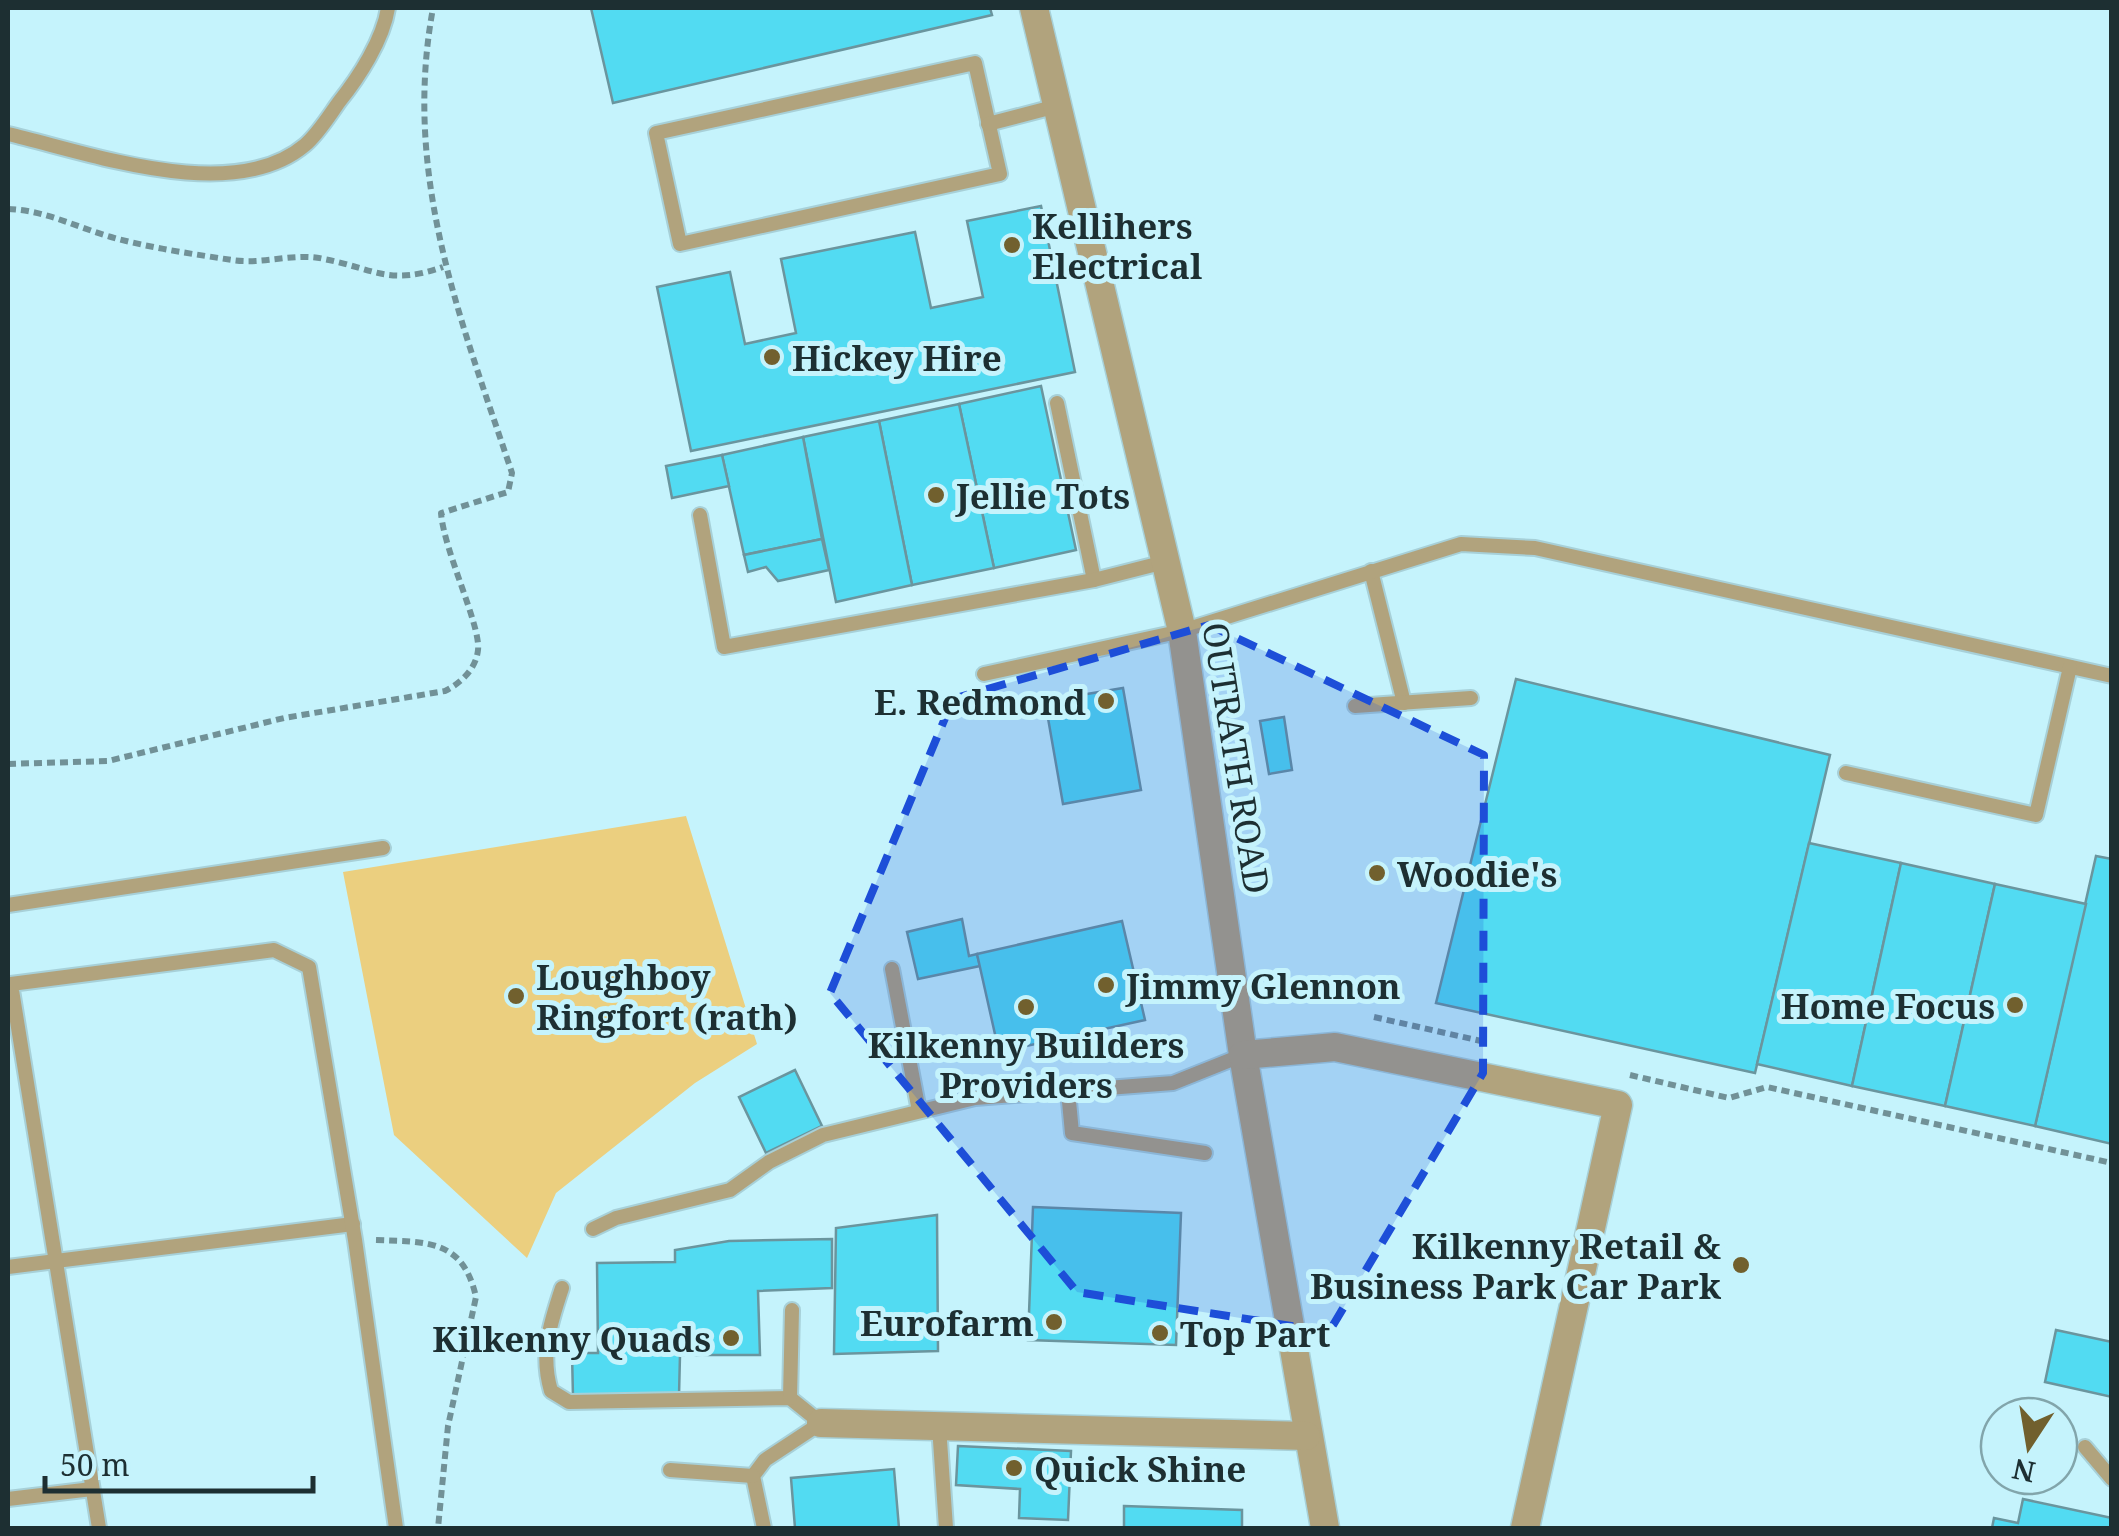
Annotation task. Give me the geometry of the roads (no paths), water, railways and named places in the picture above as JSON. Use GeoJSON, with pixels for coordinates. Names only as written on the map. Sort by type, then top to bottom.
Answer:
{"type":"FeatureCollection","features":[{"type":"Feature","properties":{"kind":"street","name":"OUTRATH ROAD"},"geometry":{"type":"LineString","coordinates":[[1034,8],[1182,631],[1243,1055],[1306,1436],[1325,1528]]}},
{"type":"Feature","properties":{"kind":"street"},"geometry":{"type":"LineString","coordinates":[[1243,1055],[1335,1047],[1618,1104],[1525,1528]]}},
{"type":"Feature","properties":{"kind":"street"},"geometry":{"type":"LineString","coordinates":[[821,1423],[1306,1436]]}},
{"type":"Feature","properties":{"kind":"lane"},"geometry":{"type":"LineString","coordinates":[[8,134],[174,172],[242,172],[274,164],[306,144],[347,92],[386,24],[388,8]]}},
{"type":"Feature","properties":{"kind":"lane"},"geometry":{"type":"LineString","coordinates":[[975,63],[988,124],[1000,174],[680,244],[656,133],[975,63]]}},
{"type":"Feature","properties":{"kind":"lane"},"geometry":{"type":"LineString","coordinates":[[988,124],[1057,106]]}},
{"type":"Feature","properties":{"kind":"lane"},"geometry":{"type":"LineString","coordinates":[[1057,403],[1094,580]]}},
{"type":"Feature","properties":{"kind":"lane"},"geometry":{"type":"LineString","coordinates":[[700,515],[724,647],[1094,580],[1166,562]]}},
{"type":"Feature","properties":{"kind":"lane"},"geometry":{"type":"LineString","coordinates":[[984,674],[1182,631],[1461,544],[1535,548],[2112,676]]}},
{"type":"Feature","properties":{"kind":"lane"},"geometry":{"type":"LineString","coordinates":[[1371,571],[1404,703]]}},
{"type":"Feature","properties":{"kind":"lane"},"geometry":{"type":"LineString","coordinates":[[1846,773],[2036,816],[2070,667]]}},
{"type":"Feature","properties":{"kind":"lane"},"geometry":{"type":"LineString","coordinates":[[1355,706],[1470,698]]}},
{"type":"Feature","properties":{"kind":"lane"},"geometry":{"type":"LineString","coordinates":[[8,905],[383,848]]}},
{"type":"Feature","properties":{"kind":"lane"},"geometry":{"type":"LineString","coordinates":[[99,1528],[9,984],[274,950],[309,967],[354,1232],[396,1528]]}},
{"type":"Feature","properties":{"kind":"lane"},"geometry":{"type":"LineString","coordinates":[[892,969],[919,1112]]}},
{"type":"Feature","properties":{"kind":"lane"},"geometry":{"type":"LineString","coordinates":[[593,1229],[616,1218],[730,1190],[769,1162],[824,1135],[975,1098],[1173,1083],[1243,1055]]}},
{"type":"Feature","properties":{"kind":"lane"},"geometry":{"type":"LineString","coordinates":[[1068,1091],[1072,1132],[1205,1153]]}},
{"type":"Feature","properties":{"kind":"lane"},"geometry":{"type":"LineString","coordinates":[[8,1268],[354,1232]]}},
{"type":"Feature","properties":{"kind":"lane"},"geometry":{"type":"LineString","coordinates":[[562,1288],[544,1366],[551,1391],[568,1402],[790,1398],[821,1423],[765,1460],[753,1476],[764,1528]]}},
{"type":"Feature","properties":{"kind":"lane"},"geometry":{"type":"LineString","coordinates":[[790,1398],[792,1310]]}},
{"type":"Feature","properties":{"kind":"lane"},"geometry":{"type":"LineString","coordinates":[[938,1426],[946,1528]]}},
{"type":"Feature","properties":{"kind":"lane"},"geometry":{"type":"LineString","coordinates":[[2086,1447],[2112,1479]]}},
{"type":"Feature","properties":{"kind":"lane"},"geometry":{"type":"LineString","coordinates":[[670,1470],[753,1476]]}},
{"type":"Feature","properties":{"kind":"lane"},"geometry":{"type":"LineString","coordinates":[[8,1499],[92,1489]]}},
{"type":"Feature","properties":{"kind":"place","name":"Kellihers Electrical"},"geometry":{"type":"Point","coordinates":[1012,245]}},
{"type":"Feature","properties":{"kind":"place","name":"Hickey Hire"},"geometry":{"type":"Point","coordinates":[772,357]}},
{"type":"Feature","properties":{"kind":"place","name":"Jellie Tots"},"geometry":{"type":"Point","coordinates":[936,495]}},
{"type":"Feature","properties":{"kind":"place","name":"E. Redmond"},"geometry":{"type":"Point","coordinates":[1106,701]}},
{"type":"Feature","properties":{"kind":"place","name":"Woodie's"},"geometry":{"type":"Point","coordinates":[1377,873]}},
{"type":"Feature","properties":{"kind":"place","name":"Jimmy Glennon"},"geometry":{"type":"Point","coordinates":[1106,985]}},
{"type":"Feature","properties":{"kind":"place","name":"Loughboy Ringfort (rath)"},"geometry":{"type":"Point","coordinates":[516,996]}},
{"type":"Feature","properties":{"kind":"place","name":"Home Focus"},"geometry":{"type":"Point","coordinates":[2015,1005]}},
{"type":"Feature","properties":{"kind":"place","name":"Kilkenny Builders Providers"},"geometry":{"type":"Point","coordinates":[1026,1007]}},
{"type":"Feature","properties":{"kind":"place","name":"Kilkenny Retail & Business Park Car Park"},"geometry":{"type":"Point","coordinates":[1741,1265]}},
{"type":"Feature","properties":{"kind":"place","name":"Eurofarm"},"geometry":{"type":"Point","coordinates":[1054,1322]}},
{"type":"Feature","properties":{"kind":"place","name":"Top Part"},"geometry":{"type":"Point","coordinates":[1160,1333]}},
{"type":"Feature","properties":{"kind":"place","name":"Kilkenny Quads"},"geometry":{"type":"Point","coordinates":[731,1338]}},
{"type":"Feature","properties":{"kind":"place","name":"Quick Shine"},"geometry":{"type":"Point","coordinates":[1014,1468]}}]}
